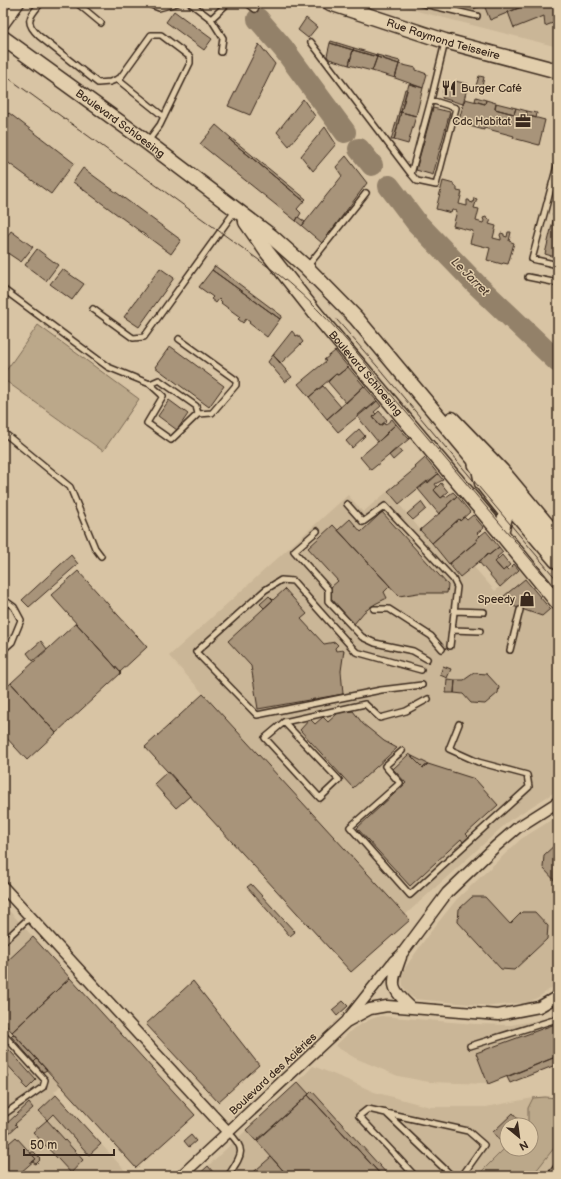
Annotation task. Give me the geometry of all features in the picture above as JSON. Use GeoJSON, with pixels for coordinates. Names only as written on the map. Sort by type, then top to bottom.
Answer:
{"type":"FeatureCollection","features":[{"type":"Feature","properties":{"kind":"highway"},"geometry":{"type":"LineString","coordinates":[[478,464],[558,559]]}},
{"type":"Feature","properties":{"kind":"main road","name":"Rue Raymond Teisseire"},"geometry":{"type":"LineString","coordinates":[[330,3],[445,41],[558,71]]}},
{"type":"Feature","properties":{"kind":"main road","name":"Boulevard Schloesing"},"geometry":{"type":"LineString","coordinates":[[3,38],[236,209],[271,236],[307,268],[356,318],[478,464],[482,483],[506,513],[501,533]]}},
{"type":"Feature","properties":{"kind":"main road","name":"Boulevard Schloesing"},"geometry":{"type":"LineString","coordinates":[[236,209],[267,252],[316,314],[501,533],[558,603]]}},
{"type":"Feature","properties":{"kind":"main road","name":"Boulevard Schloesing"},"geometry":{"type":"LineString","coordinates":[[372,337],[393,350],[455,423],[502,471],[558,538]]}},
{"type":"Feature","properties":{"kind":"street"},"geometry":{"type":"LineString","coordinates":[[3,25],[19,3]]}},
{"type":"Feature","properties":{"kind":"street"},"geometry":{"type":"LineString","coordinates":[[412,1008],[398,996],[394,988],[393,979],[402,955],[447,893],[517,828],[558,802]]}},
{"type":"Feature","properties":{"kind":"street","name":"Boulevard des Aciéries"},"geometry":{"type":"LineString","coordinates":[[3,887],[228,1132],[346,1022],[370,1009],[387,1006],[498,1015],[520,1012],[539,1007],[558,996]]}},
{"type":"Feature","properties":{"kind":"street"},"geometry":{"type":"LineString","coordinates":[[346,1022],[394,961],[402,955]]}},
{"type":"Feature","properties":{"kind":"street"},"geometry":{"type":"LineString","coordinates":[[181,1176],[228,1132]]}},
{"type":"Feature","properties":{"kind":"lane"},"geometry":{"type":"LineString","coordinates":[[41,3],[31,14],[31,28],[98,83],[110,82],[120,78],[151,35],[154,34],[161,35],[190,57],[190,63],[160,125],[146,142]]}},
{"type":"Feature","properties":{"kind":"lane"},"geometry":{"type":"LineString","coordinates":[[77,3],[101,24]]}},
{"type":"Feature","properties":{"kind":"lane"},"geometry":{"type":"LineString","coordinates":[[146,3],[159,8],[177,3]]}},
{"type":"Feature","properties":{"kind":"lane"},"geometry":{"type":"LineString","coordinates":[[190,3],[210,20],[223,38],[221,52]]}},
{"type":"Feature","properties":{"kind":"lane"},"geometry":{"type":"LineString","coordinates":[[210,20],[228,3]]}},
{"type":"Feature","properties":{"kind":"lane"},"geometry":{"type":"LineString","coordinates":[[248,3],[255,9]]}},
{"type":"Feature","properties":{"kind":"lane"},"geometry":{"type":"LineString","coordinates":[[420,3],[477,16]]}},
{"type":"Feature","properties":{"kind":"lane"},"geometry":{"type":"LineString","coordinates":[[3,6],[11,13]]}},
{"type":"Feature","properties":{"kind":"lane"},"geometry":{"type":"LineString","coordinates":[[411,174],[445,41]]}},
{"type":"Feature","properties":{"kind":"lane"},"geometry":{"type":"LineString","coordinates":[[311,42],[416,181],[436,185],[456,108],[431,100]]}},
{"type":"Feature","properties":{"kind":"lane"},"geometry":{"type":"LineString","coordinates":[[117,79],[164,117]]}},
{"type":"Feature","properties":{"kind":"lane"},"geometry":{"type":"LineString","coordinates":[[558,162],[532,259],[558,265]]}},
{"type":"Feature","properties":{"kind":"lane"},"geometry":{"type":"LineString","coordinates":[[307,268],[366,193]]}},
{"type":"Feature","properties":{"kind":"lane"},"geometry":{"type":"LineString","coordinates":[[92,309],[133,338],[144,337],[236,209]]}},
{"type":"Feature","properties":{"kind":"lane"},"geometry":{"type":"LineString","coordinates":[[528,277],[558,283]]}},
{"type":"Feature","properties":{"kind":"lane"},"geometry":{"type":"LineString","coordinates":[[3,289],[108,367],[150,384],[162,396],[147,423],[171,440],[198,414],[212,413],[236,386],[236,380],[179,339]]}},
{"type":"Feature","properties":{"kind":"lane"},"geometry":{"type":"LineString","coordinates":[[150,384],[159,380],[196,406],[198,414]]}},
{"type":"Feature","properties":{"kind":"lane"},"geometry":{"type":"LineString","coordinates":[[3,432],[70,487],[95,548],[102,556]]}},
{"type":"Feature","properties":{"kind":"lane"},"geometry":{"type":"LineString","coordinates":[[347,504],[364,522],[385,506],[453,579],[457,587],[450,646]]}},
{"type":"Feature","properties":{"kind":"lane"},"geometry":{"type":"LineString","coordinates":[[317,531],[294,551],[328,589],[328,600],[362,637],[375,643],[413,651],[427,660]]}},
{"type":"Feature","properties":{"kind":"lane"},"geometry":{"type":"LineString","coordinates":[[422,670],[356,652],[293,581],[287,580],[281,580],[265,590],[196,652],[257,715],[381,690],[422,685]]}},
{"type":"Feature","properties":{"kind":"lane"},"geometry":{"type":"LineString","coordinates":[[3,598],[14,607],[21,620],[12,642],[3,650]]}},
{"type":"Feature","properties":{"kind":"lane"},"geometry":{"type":"LineString","coordinates":[[374,609],[389,609],[431,636],[442,649]]}},
{"type":"Feature","properties":{"kind":"lane"},"geometry":{"type":"LineString","coordinates":[[510,650],[520,610]]}},
{"type":"Feature","properties":{"kind":"lane"},"geometry":{"type":"LineString","coordinates":[[454,611],[484,612]]}},
{"type":"Feature","properties":{"kind":"lane"},"geometry":{"type":"LineString","coordinates":[[452,630],[480,631]]}},
{"type":"Feature","properties":{"kind":"lane"},"geometry":{"type":"LineString","coordinates":[[284,722],[339,780],[320,798],[265,738],[284,722],[365,704],[380,718],[406,711],[428,699]]}},
{"type":"Feature","properties":{"kind":"lane"},"geometry":{"type":"LineString","coordinates":[[402,751],[385,766],[400,783],[350,827],[410,895],[529,787],[527,775],[478,762],[449,749],[459,724]]}},
{"type":"Feature","properties":{"kind":"lane"},"geometry":{"type":"LineString","coordinates":[[3,942],[30,917]]}},
{"type":"Feature","properties":{"kind":"lane"},"geometry":{"type":"LineString","coordinates":[[470,1046],[557,1019]]}},
{"type":"Feature","properties":{"kind":"lane"},"geometry":{"type":"LineString","coordinates":[[3,1034],[45,1080],[43,1087],[3,1115]]}},
{"type":"Feature","properties":{"kind":"lane"},"geometry":{"type":"LineString","coordinates":[[415,1176],[359,1116],[368,1109],[468,1132],[484,1145],[462,1176]]}},
{"type":"Feature","properties":{"kind":"lane"},"geometry":{"type":"LineString","coordinates":[[385,1112],[452,1176]]}},
{"type":"Feature","properties":{"kind":"lane"},"geometry":{"type":"LineString","coordinates":[[228,1132],[236,1139],[241,1147],[240,1158],[228,1176]]}},
{"type":"Feature","properties":{"kind":"lane"},"geometry":{"type":"LineString","coordinates":[[550,1176],[558,1165]]}},
{"type":"Feature","properties":{"kind":"shaded area"},"geometry":{"type":"Polygon","coordinates":[[[391,3],[558,3],[558,47],[421,12],[391,3]]]}},
{"type":"Feature","properties":{"kind":"shaded area"},"geometry":{"type":"Polygon","coordinates":[[[38,325],[139,399],[103,451],[3,379],[3,375],[38,325]]]}},
{"type":"Feature","properties":{"kind":"shaded area"},"geometry":{"type":"Polygon","coordinates":[[[388,491],[460,577],[473,566],[495,591],[519,570],[556,615],[558,620],[558,790],[510,820],[405,915],[169,656],[348,495],[363,512],[388,491]]]}},
{"type":"Feature","properties":{"kind":"shaded area"},"geometry":{"type":"Polygon","coordinates":[[[558,816],[558,983],[539,997],[529,1002],[491,1006],[415,999],[408,994],[403,986],[402,976],[405,968],[428,935],[457,899],[521,839],[558,816]]]}},
{"type":"Feature","properties":{"kind":"shaded area"},"geometry":{"type":"Polygon","coordinates":[[[3,904],[33,937],[3,965],[3,904]]]}},
{"type":"Feature","properties":{"kind":"shaded area"},"geometry":{"type":"Polygon","coordinates":[[[558,1011],[558,1064],[510,1083],[507,1077],[488,1084],[429,1082],[398,1076],[355,1058],[335,1046],[354,1028],[371,1019],[381,1016],[475,1024],[511,1025],[544,1019],[558,1011]]]}},
{"type":"Feature","properties":{"kind":"shaded area"},"geometry":{"type":"Polygon","coordinates":[[[3,1022],[61,1085],[54,1092],[130,1176],[3,1176],[3,1022]]]}},
{"type":"Feature","properties":{"kind":"shaded area"},"geometry":{"type":"Polygon","coordinates":[[[313,1066],[374,1092],[430,1107],[486,1107],[533,1098],[528,1108],[528,1117],[499,1117],[499,1154],[477,1176],[197,1176],[298,1082],[313,1066]]]}},
{"type":"Feature","properties":{"kind":"shaded area"},"geometry":{"type":"Polygon","coordinates":[[[533,1098],[558,1098],[558,1143],[532,1176],[477,1176],[499,1154],[499,1157],[539,1157],[539,1117],[528,1117],[528,1108],[533,1098]]]}},
{"type":"Feature","properties":{"kind":"shaded area"},"geometry":{"type":"Polygon","coordinates":[[[558,1143],[558,1176],[532,1176],[533,1174],[558,1143]]]}},
{"type":"Feature","properties":{"kind":"building"},"geometry":{"type":"Polygon","coordinates":[[[445,3],[531,3],[490,20],[484,5],[473,9],[445,3]]]}},
{"type":"Feature","properties":{"kind":"building"},"geometry":{"type":"Polygon","coordinates":[[[531,3],[558,3],[558,21],[545,26],[544,16],[514,28],[508,12],[531,3]]]}},
{"type":"Feature","properties":{"kind":"building"},"geometry":{"type":"Polygon","coordinates":[[[174,11],[212,39],[204,50],[166,22],[174,11]]]}},
{"type":"Feature","properties":{"kind":"building"},"geometry":{"type":"Polygon","coordinates":[[[306,18],[317,27],[308,38],[298,30],[306,18]]]}},
{"type":"Feature","properties":{"kind":"building"},"geometry":{"type":"Polygon","coordinates":[[[331,41],[354,48],[353,50],[330,43],[331,41]]]}},
{"type":"Feature","properties":{"kind":"building"},"geometry":{"type":"Polygon","coordinates":[[[330,43],[353,50],[349,65],[329,59],[327,56],[330,43]]]}},
{"type":"Feature","properties":{"kind":"building"},"geometry":{"type":"Polygon","coordinates":[[[259,44],[275,64],[250,115],[228,106],[259,44]]]}},
{"type":"Feature","properties":{"kind":"building"},"geometry":{"type":"Polygon","coordinates":[[[354,48],[377,55],[377,57],[353,50],[354,48]]]}},
{"type":"Feature","properties":{"kind":"building"},"geometry":{"type":"Polygon","coordinates":[[[353,50],[377,57],[372,71],[349,65],[353,50]]]}},
{"type":"Feature","properties":{"kind":"building"},"geometry":{"type":"Polygon","coordinates":[[[377,55],[400,61],[399,64],[377,57],[377,55]]]}},
{"type":"Feature","properties":{"kind":"building"},"geometry":{"type":"Polygon","coordinates":[[[377,57],[399,64],[395,78],[372,71],[377,57]]]}},
{"type":"Feature","properties":{"kind":"building"},"geometry":{"type":"Polygon","coordinates":[[[399,64],[416,68],[416,70],[427,74],[423,88],[395,78],[399,64]]]}},
{"type":"Feature","properties":{"kind":"building"},"geometry":{"type":"Polygon","coordinates":[[[479,76],[484,77],[481,91],[475,89],[479,76]]]}},
{"type":"Feature","properties":{"kind":"building"},"geometry":{"type":"Polygon","coordinates":[[[455,81],[468,84],[463,104],[442,98],[444,86],[453,88],[455,81]]]}},
{"type":"Feature","properties":{"kind":"building"},"geometry":{"type":"Polygon","coordinates":[[[409,84],[423,88],[416,116],[401,112],[409,84]]]}},
{"type":"Feature","properties":{"kind":"building"},"geometry":{"type":"Polygon","coordinates":[[[405,89],[407,89],[401,112],[399,112],[405,89]]]}},
{"type":"Feature","properties":{"kind":"building"},"geometry":{"type":"Polygon","coordinates":[[[476,97],[486,100],[485,104],[475,101],[476,97]]]}},
{"type":"Feature","properties":{"kind":"building"},"geometry":{"type":"Polygon","coordinates":[[[303,99],[315,116],[289,146],[277,132],[303,99]]]}},
{"type":"Feature","properties":{"kind":"building"},"geometry":{"type":"Polygon","coordinates":[[[465,99],[485,104],[486,100],[496,103],[495,109],[514,114],[516,108],[527,111],[526,115],[545,120],[539,145],[513,138],[514,136],[458,123],[465,99]]]}},
{"type":"Feature","properties":{"kind":"building"},"geometry":{"type":"Polygon","coordinates":[[[496,103],[516,108],[514,114],[495,109],[496,103]]]}},
{"type":"Feature","properties":{"kind":"building"},"geometry":{"type":"Polygon","coordinates":[[[433,108],[450,112],[433,175],[416,170],[433,108]]]}},
{"type":"Feature","properties":{"kind":"building"},"geometry":{"type":"Polygon","coordinates":[[[3,111],[8,114],[9,113],[74,163],[51,194],[3,159],[3,111]]]}},
{"type":"Feature","properties":{"kind":"building"},"geometry":{"type":"Polygon","coordinates":[[[527,111],[537,113],[536,118],[526,115],[527,111]]]}},
{"type":"Feature","properties":{"kind":"building"},"geometry":{"type":"Polygon","coordinates":[[[399,112],[401,112],[394,140],[391,140],[399,112]]]}},
{"type":"Feature","properties":{"kind":"building"},"geometry":{"type":"Polygon","coordinates":[[[401,112],[416,116],[408,144],[394,140],[401,112]]]}},
{"type":"Feature","properties":{"kind":"building"},"geometry":{"type":"Polygon","coordinates":[[[216,125],[231,138],[230,140],[304,201],[297,209],[301,213],[296,221],[200,144],[216,125]]]}},
{"type":"Feature","properties":{"kind":"building"},"geometry":{"type":"Polygon","coordinates":[[[325,127],[336,144],[313,171],[301,156],[325,127]]]}},
{"type":"Feature","properties":{"kind":"building"},"geometry":{"type":"Polygon","coordinates":[[[231,138],[306,199],[304,201],[230,140],[231,138]]]}},
{"type":"Feature","properties":{"kind":"building"},"geometry":{"type":"Polygon","coordinates":[[[346,156],[367,183],[322,243],[302,226],[342,176],[336,167],[346,156]]]}},
{"type":"Feature","properties":{"kind":"building"},"geometry":{"type":"Polygon","coordinates":[[[83,168],[181,240],[171,254],[73,182],[83,168]]]}},
{"type":"Feature","properties":{"kind":"building"},"geometry":{"type":"Polygon","coordinates":[[[443,181],[454,184],[453,185],[457,187],[457,191],[462,192],[459,204],[467,206],[467,200],[473,203],[474,198],[477,199],[474,208],[479,209],[476,221],[483,223],[483,218],[486,217],[487,219],[491,220],[489,224],[496,226],[493,238],[501,240],[501,233],[507,237],[508,232],[511,232],[509,241],[514,243],[508,264],[487,260],[490,248],[470,243],[473,231],[453,226],[457,211],[452,210],[451,213],[436,209],[443,181]]]}},
{"type":"Feature","properties":{"kind":"building"},"geometry":{"type":"Polygon","coordinates":[[[558,193],[558,258],[545,254],[558,193]]]}},
{"type":"Feature","properties":{"kind":"building"},"geometry":{"type":"Polygon","coordinates":[[[298,217],[305,222],[302,226],[296,221],[298,217]]]}},
{"type":"Feature","properties":{"kind":"building"},"geometry":{"type":"Polygon","coordinates":[[[11,231],[33,247],[21,262],[3,250],[3,242],[11,231]]]}},
{"type":"Feature","properties":{"kind":"building"},"geometry":{"type":"Polygon","coordinates":[[[37,249],[58,265],[46,281],[25,265],[37,249]]]}},
{"type":"Feature","properties":{"kind":"building"},"geometry":{"type":"Polygon","coordinates":[[[215,266],[282,316],[280,319],[212,270],[215,266]]]}},
{"type":"Feature","properties":{"kind":"building"},"geometry":{"type":"Polygon","coordinates":[[[160,268],[174,278],[139,327],[124,317],[160,268]]]}},
{"type":"Feature","properties":{"kind":"building"},"geometry":{"type":"Polygon","coordinates":[[[62,269],[84,284],[72,300],[50,284],[62,269]]]}},
{"type":"Feature","properties":{"kind":"building"},"geometry":{"type":"Polygon","coordinates":[[[212,270],[280,319],[267,337],[246,319],[243,323],[238,319],[240,317],[221,303],[222,302],[219,299],[216,303],[211,299],[213,297],[199,287],[212,270]]]}},
{"type":"Feature","properties":{"kind":"building"},"geometry":{"type":"Polygon","coordinates":[[[292,331],[296,336],[298,335],[303,342],[281,363],[273,355],[292,331]]]}},
{"type":"Feature","properties":{"kind":"building"},"geometry":{"type":"Polygon","coordinates":[[[170,346],[224,386],[209,407],[155,367],[170,346]]]}},
{"type":"Feature","properties":{"kind":"building"},"geometry":{"type":"Polygon","coordinates":[[[335,351],[348,367],[338,375],[336,374],[309,397],[298,384],[326,361],[324,360],[335,351]]]}},
{"type":"Feature","properties":{"kind":"building"},"geometry":{"type":"Polygon","coordinates":[[[273,355],[292,377],[285,382],[268,362],[273,355]]]}},
{"type":"Feature","properties":{"kind":"building"},"geometry":{"type":"Polygon","coordinates":[[[348,367],[364,386],[346,403],[328,382],[336,374],[338,375],[348,367]]]}},
{"type":"Feature","properties":{"kind":"building"},"geometry":{"type":"Polygon","coordinates":[[[323,386],[341,407],[327,419],[309,397],[323,386]]]}},
{"type":"Feature","properties":{"kind":"building"},"geometry":{"type":"Polygon","coordinates":[[[364,386],[377,401],[338,432],[327,419],[364,386]]]}},
{"type":"Feature","properties":{"kind":"building"},"geometry":{"type":"Polygon","coordinates":[[[169,400],[188,414],[177,430],[158,416],[169,400]]]}},
{"type":"Feature","properties":{"kind":"building"},"geometry":{"type":"Polygon","coordinates":[[[377,401],[381,406],[374,412],[376,414],[373,417],[380,426],[384,423],[385,425],[392,419],[396,424],[378,442],[357,416],[377,401]]]}},
{"type":"Feature","properties":{"kind":"building"},"geometry":{"type":"Polygon","coordinates":[[[379,411],[387,420],[380,426],[373,417],[379,411]]]}},
{"type":"Feature","properties":{"kind":"building"},"geometry":{"type":"Polygon","coordinates":[[[396,424],[409,439],[371,470],[360,457],[387,434],[386,433],[396,424]]]}},
{"type":"Feature","properties":{"kind":"building"},"geometry":{"type":"Polygon","coordinates":[[[359,429],[365,436],[352,448],[346,441],[359,429]]]}},
{"type":"Feature","properties":{"kind":"building"},"geometry":{"type":"Polygon","coordinates":[[[398,447],[402,452],[393,460],[389,455],[398,447]]]}},
{"type":"Feature","properties":{"kind":"building"},"geometry":{"type":"Polygon","coordinates":[[[425,458],[438,474],[399,504],[388,491],[416,468],[415,467],[425,458]]]}},
{"type":"Feature","properties":{"kind":"building"},"geometry":{"type":"Polygon","coordinates":[[[438,474],[443,480],[435,484],[437,487],[434,490],[441,498],[444,496],[446,497],[453,492],[457,496],[439,514],[418,489],[438,474]]]}},
{"type":"Feature","properties":{"kind":"building"},"geometry":{"type":"Polygon","coordinates":[[[441,483],[448,492],[441,498],[434,490],[441,483]]]}},
{"type":"Feature","properties":{"kind":"building"},"geometry":{"type":"Polygon","coordinates":[[[457,496],[470,512],[460,521],[459,519],[432,543],[420,530],[448,506],[447,505],[457,496]]]}},
{"type":"Feature","properties":{"kind":"building"},"geometry":{"type":"Polygon","coordinates":[[[421,502],[426,509],[413,520],[407,514],[421,502]]]}},
{"type":"Feature","properties":{"kind":"building"},"geometry":{"type":"Polygon","coordinates":[[[382,512],[448,585],[447,593],[418,593],[399,596],[338,530],[350,519],[361,532],[382,512]]]}},
{"type":"Feature","properties":{"kind":"building"},"geometry":{"type":"Polygon","coordinates":[[[473,515],[484,528],[477,533],[480,536],[476,539],[477,541],[449,564],[432,543],[459,519],[460,521],[464,517],[467,520],[473,515]]]}},
{"type":"Feature","properties":{"kind":"building"},"geometry":{"type":"Polygon","coordinates":[[[333,525],[390,586],[384,592],[387,598],[364,612],[354,624],[331,598],[331,587],[338,581],[308,548],[333,525]]]}},
{"type":"Feature","properties":{"kind":"building"},"geometry":{"type":"Polygon","coordinates":[[[486,531],[499,547],[460,577],[449,564],[477,541],[476,539],[486,531]]]}},
{"type":"Feature","properties":{"kind":"building"},"geometry":{"type":"Polygon","coordinates":[[[499,547],[503,552],[497,557],[498,559],[495,562],[503,571],[506,568],[508,570],[514,564],[519,570],[500,587],[479,562],[499,547]]]}},
{"type":"Feature","properties":{"kind":"building"},"geometry":{"type":"Polygon","coordinates":[[[71,555],[78,564],[29,607],[22,600],[71,555]]]}},
{"type":"Feature","properties":{"kind":"building"},"geometry":{"type":"Polygon","coordinates":[[[502,555],[510,565],[503,571],[495,562],[502,555]]]}},
{"type":"Feature","properties":{"kind":"building"},"geometry":{"type":"Polygon","coordinates":[[[78,571],[147,647],[120,672],[51,595],[78,571]]]}},
{"type":"Feature","properties":{"kind":"building"},"geometry":{"type":"Polygon","coordinates":[[[525,579],[550,609],[542,616],[504,603],[504,596],[525,579]]]}},
{"type":"Feature","properties":{"kind":"building"},"geometry":{"type":"Polygon","coordinates":[[[285,589],[307,614],[301,619],[324,644],[335,642],[338,645],[335,648],[336,651],[344,650],[341,671],[343,694],[258,709],[251,666],[228,641],[285,589]]]}},
{"type":"Feature","properties":{"kind":"building"},"geometry":{"type":"Polygon","coordinates":[[[269,596],[273,600],[264,608],[260,604],[269,596]]]}},
{"type":"Feature","properties":{"kind":"building"},"geometry":{"type":"Polygon","coordinates":[[[76,623],[121,673],[56,733],[11,683],[76,623]]]}},
{"type":"Feature","properties":{"kind":"building"},"geometry":{"type":"Polygon","coordinates":[[[41,641],[47,649],[33,661],[27,653],[41,641]]]}},
{"type":"Feature","properties":{"kind":"building"},"geometry":{"type":"Polygon","coordinates":[[[443,666],[451,669],[447,678],[440,675],[443,666]]]}},
{"type":"Feature","properties":{"kind":"building"},"geometry":{"type":"Polygon","coordinates":[[[474,673],[487,674],[499,687],[498,693],[485,704],[471,703],[463,694],[454,693],[455,680],[464,680],[474,673]]]}},
{"type":"Feature","properties":{"kind":"building"},"geometry":{"type":"Polygon","coordinates":[[[447,679],[455,680],[454,693],[446,693],[447,679]]]}},
{"type":"Feature","properties":{"kind":"building"},"geometry":{"type":"Polygon","coordinates":[[[11,683],[56,733],[27,760],[3,734],[3,690],[11,683]]]}},
{"type":"Feature","properties":{"kind":"building"},"geometry":{"type":"Polygon","coordinates":[[[203,694],[410,920],[351,972],[145,747],[203,694]]]}},
{"type":"Feature","properties":{"kind":"building"},"geometry":{"type":"Polygon","coordinates":[[[353,711],[363,724],[384,741],[397,748],[353,788],[300,730],[310,719],[315,724],[323,717],[328,722],[338,713],[353,711]]]}},
{"type":"Feature","properties":{"kind":"building"},"geometry":{"type":"Polygon","coordinates":[[[409,754],[423,768],[428,764],[475,779],[498,805],[466,834],[469,837],[463,842],[461,839],[410,886],[357,828],[406,783],[393,769],[409,754]]]}},
{"type":"Feature","properties":{"kind":"building"},"geometry":{"type":"Polygon","coordinates":[[[412,756],[428,764],[423,768],[412,756]]]}},
{"type":"Feature","properties":{"kind":"building"},"geometry":{"type":"Polygon","coordinates":[[[168,771],[190,796],[176,808],[154,784],[168,771]]]}},
{"type":"Feature","properties":{"kind":"building"},"geometry":{"type":"Polygon","coordinates":[[[558,842],[558,884],[543,868],[544,855],[558,842]]]}},
{"type":"Feature","properties":{"kind":"building"},"geometry":{"type":"Polygon","coordinates":[[[251,884],[295,932],[290,936],[247,887],[251,884]]]}},
{"type":"Feature","properties":{"kind":"building"},"geometry":{"type":"Polygon","coordinates":[[[472,897],[485,897],[510,924],[522,912],[535,912],[548,926],[547,939],[514,970],[501,969],[458,922],[459,909],[472,897]]]}},
{"type":"Feature","properties":{"kind":"building"},"geometry":{"type":"Polygon","coordinates":[[[33,937],[70,978],[12,1032],[3,1022],[3,965],[33,937]]]}},
{"type":"Feature","properties":{"kind":"building"},"geometry":{"type":"Polygon","coordinates":[[[70,978],[195,1115],[136,1168],[12,1032],[70,978]]]}},
{"type":"Feature","properties":{"kind":"building"},"geometry":{"type":"Polygon","coordinates":[[[193,981],[259,1065],[218,1102],[146,1024],[193,981]]]}},
{"type":"Feature","properties":{"kind":"building"},"geometry":{"type":"Polygon","coordinates":[[[343,1001],[348,1006],[337,1016],[332,1010],[343,1001]]]}},
{"type":"Feature","properties":{"kind":"building"},"geometry":{"type":"Polygon","coordinates":[[[558,1023],[558,1056],[488,1084],[476,1053],[558,1023]]]}},
{"type":"Feature","properties":{"kind":"building"},"geometry":{"type":"Polygon","coordinates":[[[13,1034],[37,1059],[34,1062],[11,1036],[13,1034]]]}},
{"type":"Feature","properties":{"kind":"building"},"geometry":{"type":"Polygon","coordinates":[[[3,1043],[36,1080],[27,1089],[23,1085],[24,1083],[3,1060],[3,1043]]]}},
{"type":"Feature","properties":{"kind":"building"},"geometry":{"type":"Polygon","coordinates":[[[558,1056],[558,1064],[510,1083],[507,1077],[558,1056]]]}},
{"type":"Feature","properties":{"kind":"building"},"geometry":{"type":"Polygon","coordinates":[[[37,1059],[47,1070],[43,1072],[34,1062],[37,1059]]]}},
{"type":"Feature","properties":{"kind":"building"},"geometry":{"type":"Polygon","coordinates":[[[3,1070],[9,1077],[3,1083],[3,1070]]]}},
{"type":"Feature","properties":{"kind":"building"},"geometry":{"type":"Polygon","coordinates":[[[298,1082],[309,1094],[256,1141],[246,1130],[298,1082]]]}},
{"type":"Feature","properties":{"kind":"building"},"geometry":{"type":"Polygon","coordinates":[[[312,1091],[389,1176],[382,1176],[308,1095],[312,1091]]]}},
{"type":"Feature","properties":{"kind":"building"},"geometry":{"type":"Polygon","coordinates":[[[56,1095],[101,1144],[89,1155],[53,1114],[47,1120],[39,1111],[56,1095]]]}},
{"type":"Feature","properties":{"kind":"building"},"geometry":{"type":"Polygon","coordinates":[[[308,1095],[382,1176],[288,1176],[257,1141],[308,1095]]]}},
{"type":"Feature","properties":{"kind":"building"},"geometry":{"type":"Polygon","coordinates":[[[29,1103],[33,1108],[15,1124],[17,1126],[7,1135],[3,1130],[3,1127],[29,1103]]]}},
{"type":"Feature","properties":{"kind":"building"},"geometry":{"type":"Polygon","coordinates":[[[513,1113],[516,1117],[509,1117],[513,1113]]]}},
{"type":"Feature","properties":{"kind":"building"},"geometry":{"type":"Polygon","coordinates":[[[47,1120],[83,1160],[71,1173],[33,1132],[47,1120]]]}},
{"type":"Feature","properties":{"kind":"building"},"geometry":{"type":"Polygon","coordinates":[[[499,1126],[499,1140],[493,1132],[499,1126]]]}},
{"type":"Feature","properties":{"kind":"building"},"geometry":{"type":"Polygon","coordinates":[[[191,1135],[196,1141],[189,1147],[184,1141],[191,1135]]]}},
{"type":"Feature","properties":{"kind":"building"},"geometry":{"type":"Polygon","coordinates":[[[16,1137],[36,1159],[20,1173],[22,1176],[3,1176],[3,1148],[5,1146],[9,1146],[9,1143],[16,1137]]]}},
{"type":"Feature","properties":{"kind":"building"},"geometry":{"type":"Polygon","coordinates":[[[32,1152],[40,1158],[36,1164],[32,1162],[36,1159],[30,1153],[32,1152]]]}},
{"type":"Feature","properties":{"kind":"building"},"geometry":{"type":"Polygon","coordinates":[[[271,1157],[288,1176],[249,1176],[271,1157]]]}},
{"type":"Feature","properties":{"kind":"building"},"geometry":{"type":"Polygon","coordinates":[[[208,1166],[213,1172],[209,1176],[197,1176],[208,1166]]]}},
{"type":"Feature","properties":{"kind":"waterway","name":"Le Jarret"},"geometry":{"type":"LineString","coordinates":[[258,19],[283,48],[345,132]]}},
{"type":"Feature","properties":{"kind":"waterway","name":"Le Jarret"},"geometry":{"type":"LineString","coordinates":[[359,149],[372,165]]}},
{"type":"Feature","properties":{"kind":"waterway","name":"Le Jarret"},"geometry":{"type":"LineString","coordinates":[[389,186],[417,223],[476,284],[558,362]]}},
{"type":"Feature","properties":{"kind":"tram line"},"geometry":{"type":"LineString","coordinates":[[3,74],[274,271],[303,295],[354,350],[558,592]]}},
{"type":"Feature","properties":{"kind":"tram line"},"geometry":{"type":"LineString","coordinates":[[337,320],[558,581]]}},
{"type":"Feature","properties":{"kind":"place","name":"Burger Café"},"geometry":{"type":"Point","coordinates":[449,88]}},
{"type":"Feature","properties":{"kind":"place","name":"Cdc Habitat"},"geometry":{"type":"Point","coordinates":[523,121]}},
{"type":"Feature","properties":{"kind":"place","name":"Speedy"},"geometry":{"type":"Point","coordinates":[527,599]}}]}
